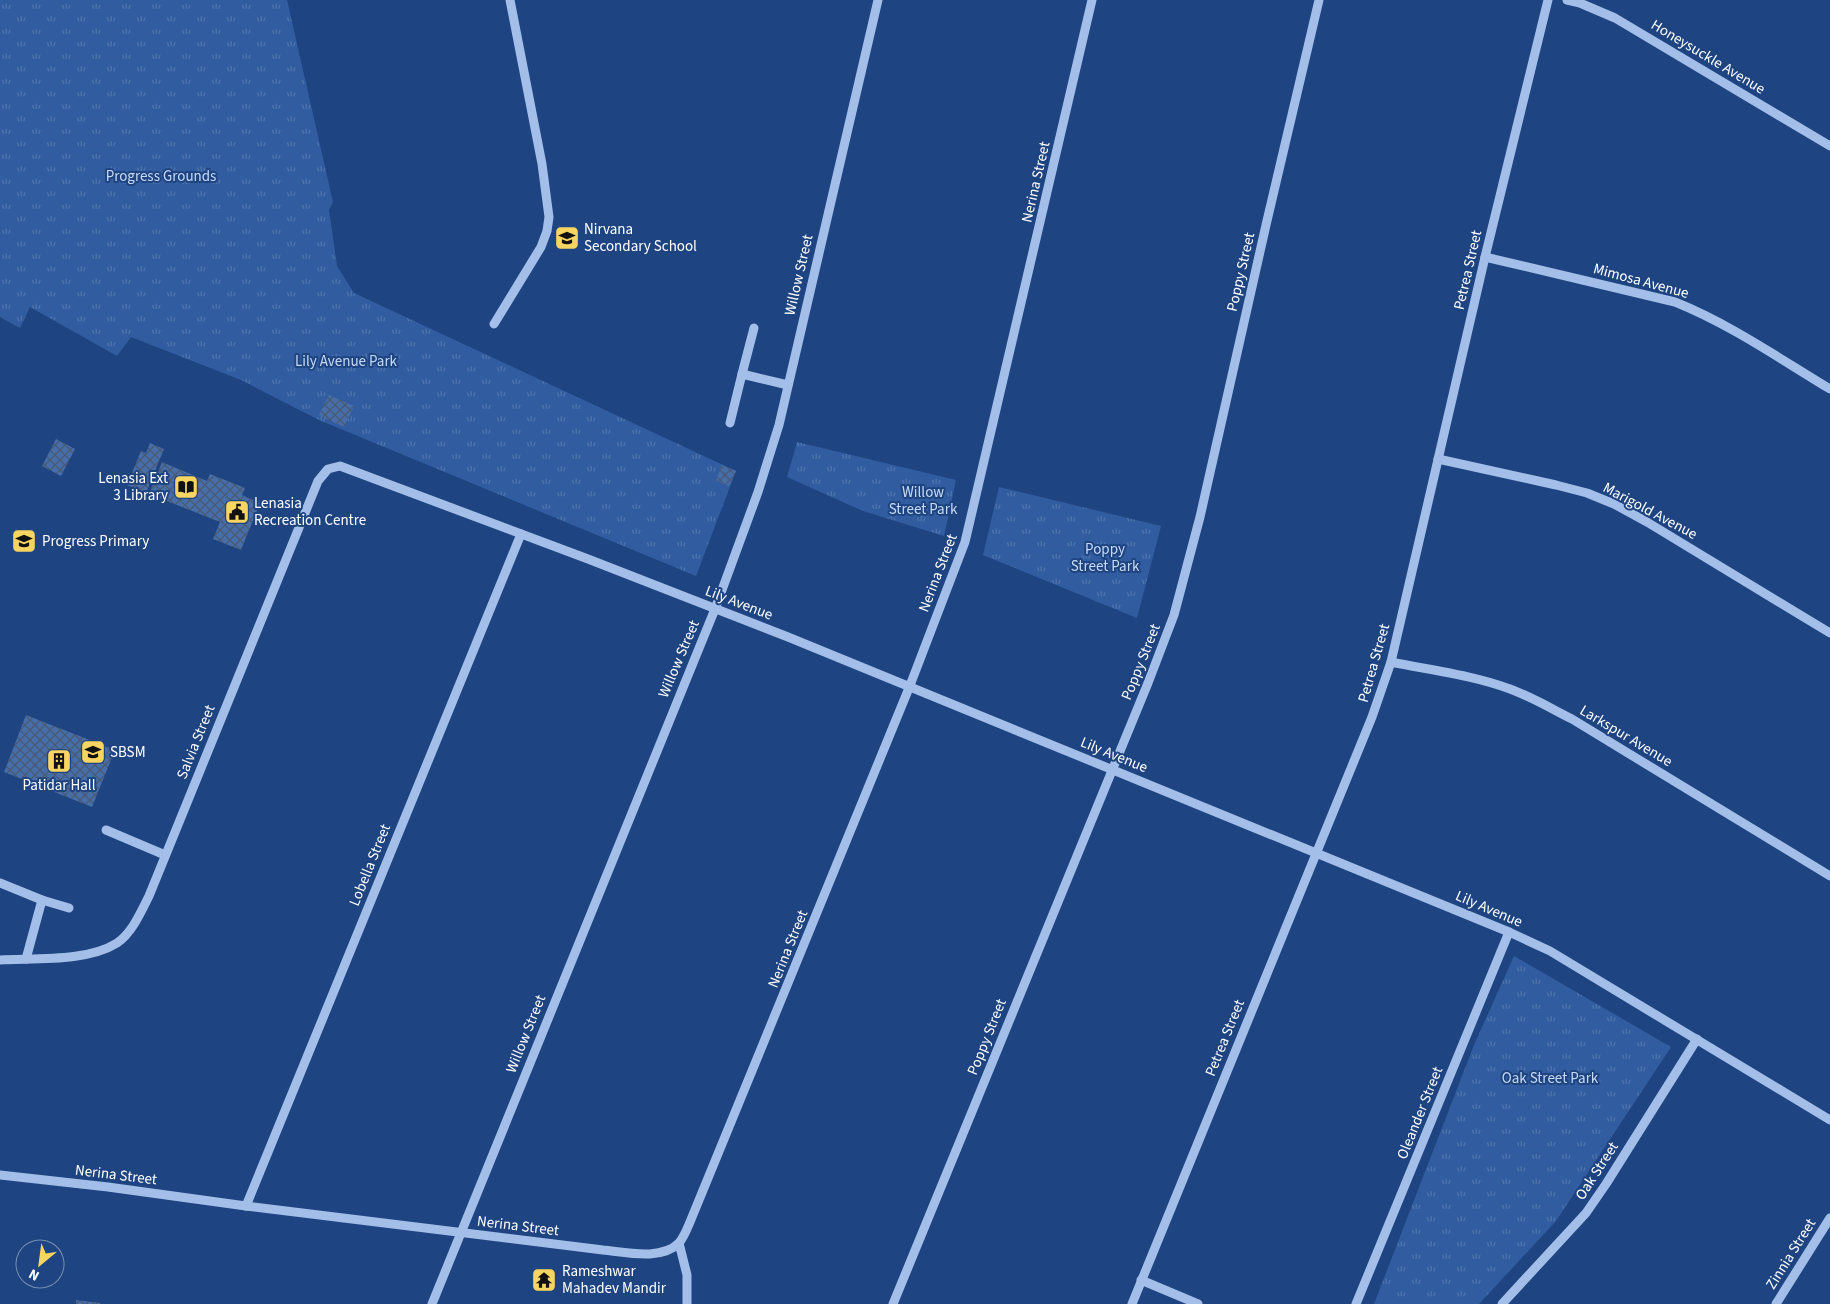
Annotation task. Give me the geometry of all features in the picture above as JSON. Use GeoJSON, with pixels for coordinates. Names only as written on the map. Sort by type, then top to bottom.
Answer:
{"type":"FeatureCollection","features":[{"type":"Feature","properties":{"kind":"street"},"geometry":{"type":"LineString","coordinates":[[494,324],[541,247],[547,231],[549,217],[543,174],[510,0]]}},
{"type":"Feature","properties":{"kind":"street","name":"Willow Street"},"geometry":{"type":"LineString","coordinates":[[432,1304],[715,609],[769,462],[878,0]]}},
{"type":"Feature","properties":{"kind":"street","name":"Nerina Street"},"geometry":{"type":"LineString","coordinates":[[0,1175],[603,1250],[663,1252],[679,1243],[690,1222],[909,688],[965,542],[1092,0]]}},
{"type":"Feature","properties":{"kind":"street","name":"Poppy Street"},"geometry":{"type":"LineString","coordinates":[[893,1304],[1174,614],[1200,517],[1264,234],[1320,0]]}},
{"type":"Feature","properties":{"kind":"street","name":"Petrea Street"},"geometry":{"type":"LineString","coordinates":[[1132,1304],[1372,717],[1390,662],[1485,257],[1548,0]]}},
{"type":"Feature","properties":{"kind":"street","name":"Honeysuckle Avenue"},"geometry":{"type":"LineString","coordinates":[[1567,0],[1580,3],[1615,18],[1830,146]]}},
{"type":"Feature","properties":{"kind":"street","name":"Mimosa Avenue"},"geometry":{"type":"LineString","coordinates":[[1485,257],[1675,302],[1697,310],[1830,389]]}},
{"type":"Feature","properties":{"kind":"street"},"geometry":{"type":"LineString","coordinates":[[730,423],[754,328]]}},
{"type":"Feature","properties":{"kind":"street"},"geometry":{"type":"LineString","coordinates":[[742,374],[788,385]]}},
{"type":"Feature","properties":{"kind":"street","name":"Marigold Avenue"},"geometry":{"type":"LineString","coordinates":[[1438,459],[1556,485],[1587,493],[1614,504],[1830,633]]}},
{"type":"Feature","properties":{"kind":"street","name":"Salvia Street"},"geometry":{"type":"LineString","coordinates":[[0,960],[86,954],[117,943],[126,935],[138,918],[149,896],[318,481],[323,474],[335,466],[361,473]]}},
{"type":"Feature","properties":{"kind":"street","name":"Lily Avenue"},"geometry":{"type":"LineString","coordinates":[[361,473],[788,637],[1509,932],[1550,951],[1830,1120]]}},
{"type":"Feature","properties":{"kind":"street","name":"Lobella Street"},"geometry":{"type":"LineString","coordinates":[[246,1206],[520,534]]}},
{"type":"Feature","properties":{"kind":"street","name":"Larkspur Avenue"},"geometry":{"type":"LineString","coordinates":[[1390,662],[1482,681],[1535,699],[1830,876]]}},
{"type":"Feature","properties":{"kind":"street"},"geometry":{"type":"LineString","coordinates":[[106,830],[165,854]]}},
{"type":"Feature","properties":{"kind":"street"},"geometry":{"type":"LineString","coordinates":[[0,883],[42,900],[69,908]]}},
{"type":"Feature","properties":{"kind":"street"},"geometry":{"type":"LineString","coordinates":[[26,958],[42,900]]}},
{"type":"Feature","properties":{"kind":"street","name":"Oleander Street"},"geometry":{"type":"LineString","coordinates":[[1356,1304],[1509,932]]}},
{"type":"Feature","properties":{"kind":"street","name":"Oak Street"},"geometry":{"type":"LineString","coordinates":[[1502,1304],[1586,1213],[1697,1039]]}},
{"type":"Feature","properties":{"kind":"street","name":"Zinnia Street"},"geometry":{"type":"LineString","coordinates":[[1776,1304],[1830,1218]]}},
{"type":"Feature","properties":{"kind":"street"},"geometry":{"type":"LineString","coordinates":[[679,1243],[686,1269],[687,1304]]}},
{"type":"Feature","properties":{"kind":"street"},"geometry":{"type":"LineString","coordinates":[[1141,1280],[1198,1304]]}},
{"type":"Feature","properties":{"kind":"green space","name":"Progress Grounds"},"geometry":{"type":"Polygon","coordinates":[[[0,0],[287,0],[333,202],[329,210],[337,266],[354,293],[736,471],[696,576],[319,420],[241,380],[131,337],[117,356],[30,307],[20,328],[0,317],[0,0]]]}},
{"type":"Feature","properties":{"kind":"green space","name":"Willow Street Park"},"geometry":{"type":"Polygon","coordinates":[[[797,442],[956,480],[944,536],[863,511],[787,477],[797,442]]]}},
{"type":"Feature","properties":{"kind":"green space","name":"Poppy Street Park"},"geometry":{"type":"Polygon","coordinates":[[[999,487],[1161,526],[1137,618],[983,555],[999,487]]]}},
{"type":"Feature","properties":{"kind":"green space","name":"Oak Street Park"},"geometry":{"type":"Polygon","coordinates":[[[1514,956],[1671,1047],[1556,1221],[1479,1304],[1374,1304],[1474,1045],[1514,956]]]}},
{"type":"Feature","properties":{"kind":"building"},"geometry":{"type":"Polygon","coordinates":[[[329,395],[354,406],[344,427],[319,415],[329,395]]]}},
{"type":"Feature","properties":{"kind":"building"},"geometry":{"type":"Polygon","coordinates":[[[56,439],[75,449],[61,476],[42,466],[56,439]]]}},
{"type":"Feature","properties":{"kind":"building"},"geometry":{"type":"Polygon","coordinates":[[[150,443],[164,449],[146,493],[127,485],[141,451],[146,453],[150,443]]]}},
{"type":"Feature","properties":{"kind":"building"},"geometry":{"type":"Polygon","coordinates":[[[162,462],[207,481],[210,474],[245,488],[242,495],[260,503],[241,550],[213,539],[220,522],[149,494],[162,462]]]}},
{"type":"Feature","properties":{"kind":"building"},"geometry":{"type":"Polygon","coordinates":[[[722,465],[736,471],[729,486],[716,480],[722,465]]]}},
{"type":"Feature","properties":{"kind":"building","name":"Patidar Hall"},"geometry":{"type":"Polygon","coordinates":[[[26,715],[115,750],[92,807],[4,772],[26,715]]]}},
{"type":"Feature","properties":{"kind":"building"},"geometry":{"type":"Polygon","coordinates":[[[76,1300],[100,1303],[100,1304],[76,1304],[76,1300]]]}},
{"type":"Feature","properties":{"kind":"place","name":"Nirvana Secondary School"},"geometry":{"type":"Point","coordinates":[567,238]}},
{"type":"Feature","properties":{"kind":"place","name":"Lenasia Ext 3 Library"},"geometry":{"type":"Point","coordinates":[186,487]}},
{"type":"Feature","properties":{"kind":"place","name":"Lenasia Recreation Centre"},"geometry":{"type":"Point","coordinates":[237,512]}},
{"type":"Feature","properties":{"kind":"place","name":"Progress Primary"},"geometry":{"type":"Point","coordinates":[24,541]}},
{"type":"Feature","properties":{"kind":"place","name":"SBSM"},"geometry":{"type":"Point","coordinates":[93,752]}},
{"type":"Feature","properties":{"kind":"place","name":"Patidar Hall"},"geometry":{"type":"Point","coordinates":[59,761]}},
{"type":"Feature","properties":{"kind":"place","name":"Rameshwar Mahadev Mandir"},"geometry":{"type":"Point","coordinates":[544,1280]}},
{"type":"Feature","properties":{"kind":"park label","name":"Lily Avenue Park"},"geometry":{"type":"Point","coordinates":[346,361]}}]}
